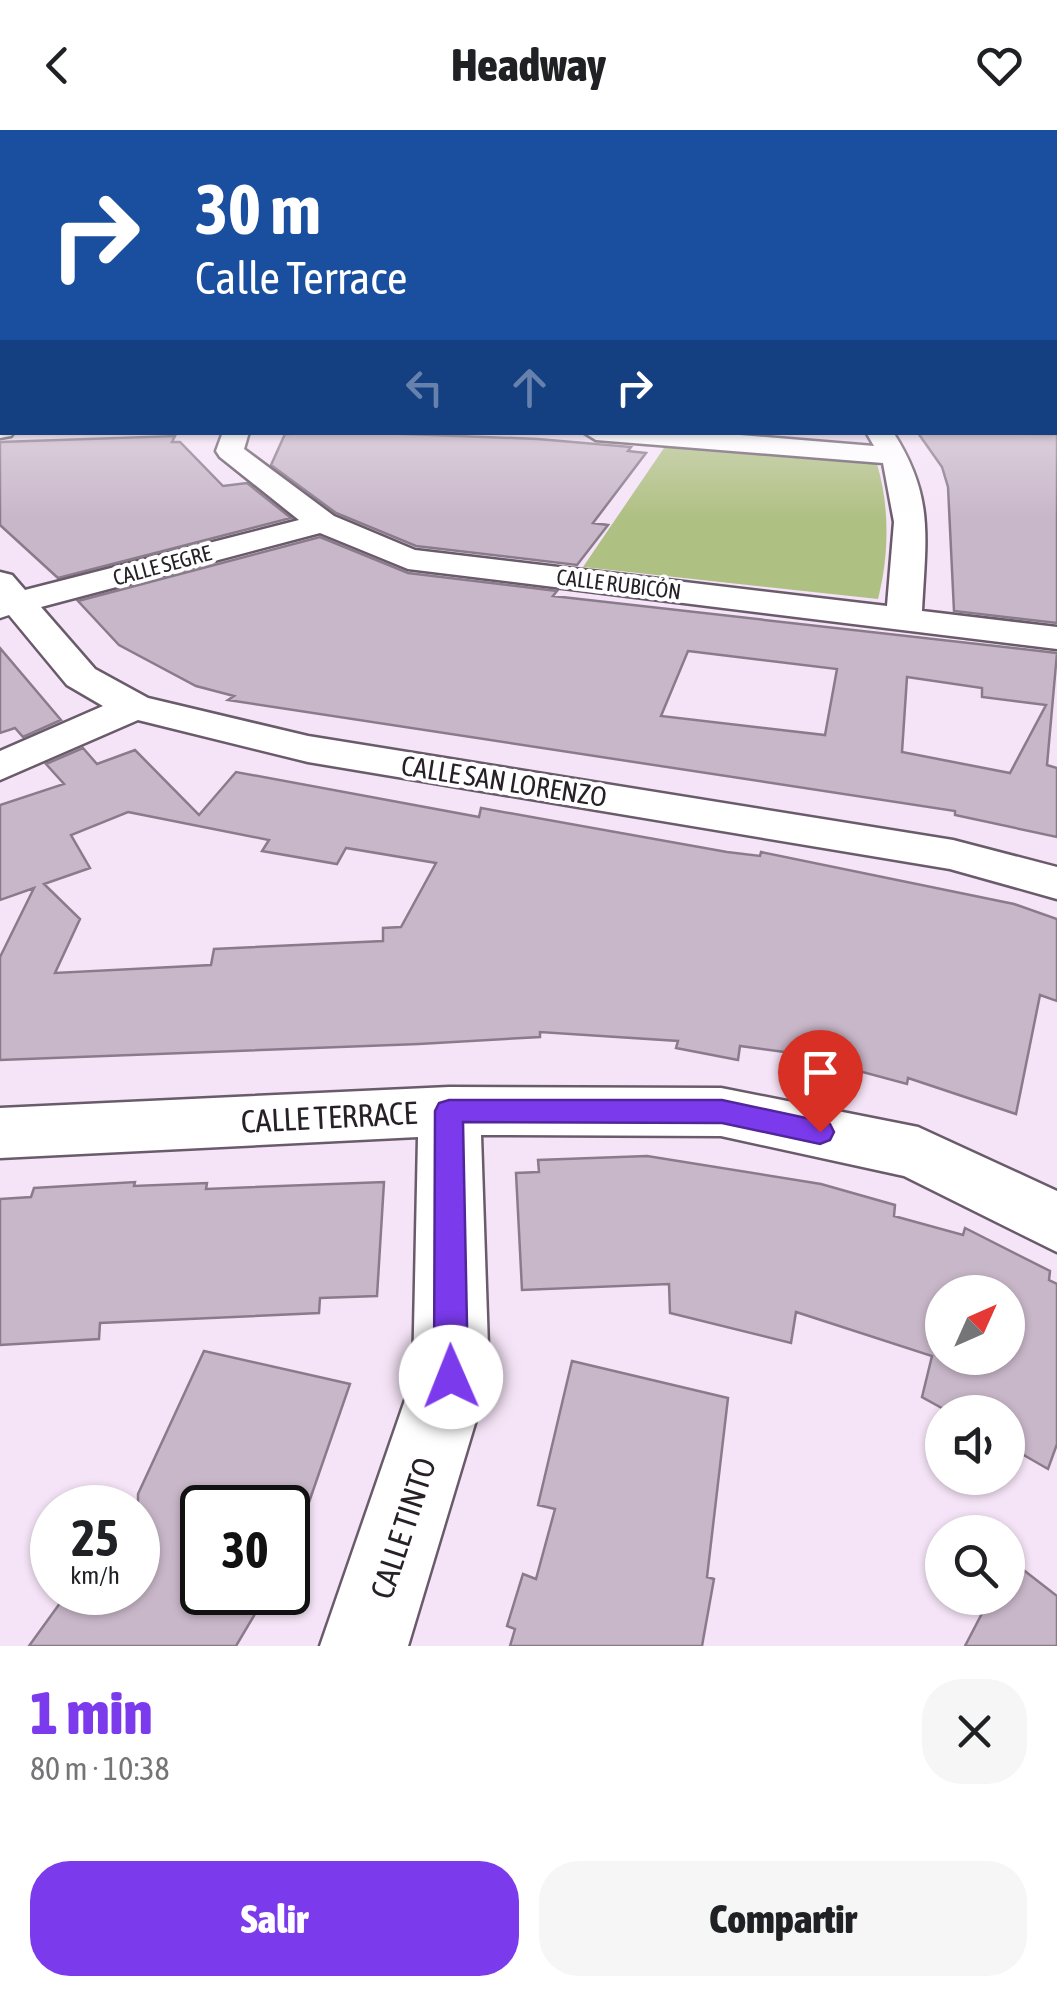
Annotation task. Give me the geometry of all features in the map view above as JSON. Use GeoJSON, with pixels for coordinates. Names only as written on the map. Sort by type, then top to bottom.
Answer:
{"type":"FeatureCollection","features":[{"type":"Feature","properties":{"kind":"street","name":"CALLE RUBICÓN"},"geometry":{"type":"LineString","coordinates":[[235,435],[230,451],[323,523],[408,558],[1057,638]]}},
{"type":"Feature","properties":{"kind":"street"},"geometry":{"type":"LineString","coordinates":[[668,436],[888,444],[911,497],[904,619]]}},
{"type":"Feature","properties":{"kind":"street","name":"CALLE SEGRE"},"geometry":{"type":"LineString","coordinates":[[6,598],[323,523]]}},
{"type":"Feature","properties":{"kind":"street","name":"CALLE SAN LORENZO"},"geometry":{"type":"LineString","coordinates":[[6,598],[81,677],[134,708],[308,749],[953,855],[1057,884]]}},
{"type":"Feature","properties":{"kind":"street"},"geometry":{"type":"LineString","coordinates":[[0,767],[134,708]]}},
{"type":"Feature","properties":{"kind":"street","name":"CALLE TERRACE"},"geometry":{"type":"LineString","coordinates":[[0,1134],[449,1111],[722,1112],[918,1153],[1057,1223]]}},
{"type":"Feature","properties":{"kind":"street","name":"CALLE TINTO"},"geometry":{"type":"LineString","coordinates":[[364,1646],[451,1377],[449,1111]]}},
{"type":"Feature","properties":{"kind":"green space"},"geometry":{"type":"Polygon","coordinates":[[[666,445],[877,464],[886,532],[878,599],[583,567],[666,445]]]}},
{"type":"Feature","properties":{"kind":"building"},"geometry":{"type":"Polygon","coordinates":[[[285,435],[538,439],[631,447],[628,451],[646,453],[593,523],[608,525],[577,565],[416,546],[336,513],[271,465],[285,435]]]}},
{"type":"Feature","properties":{"kind":"building"},"geometry":{"type":"Polygon","coordinates":[[[919,435],[1057,435],[1057,623],[954,611],[948,487],[942,467],[919,435]]]}},
{"type":"Feature","properties":{"kind":"building"},"geometry":{"type":"Polygon","coordinates":[[[175,436],[172,442],[180,442],[223,486],[247,483],[291,518],[58,578],[0,525],[0,442],[175,436]]]}},
{"type":"Feature","properties":{"kind":"building"},"geometry":{"type":"Polygon","coordinates":[[[320,537],[408,573],[557,591],[553,596],[1057,653],[1047,765],[1057,768],[1057,837],[955,815],[955,811],[228,700],[234,696],[196,686],[119,645],[78,601],[320,537]],[[688,651],[661,716],[825,735],[837,669],[688,651]],[[907,677],[902,752],[1010,773],[1046,705],[982,697],[982,688],[907,677]]]}},
{"type":"Feature","properties":{"kind":"building"},"geometry":{"type":"Polygon","coordinates":[[[0,648],[61,720],[23,737],[15,728],[0,733],[0,648]]]}},
{"type":"Feature","properties":{"kind":"building"},"geometry":{"type":"Polygon","coordinates":[[[83,748],[97,764],[135,750],[199,815],[236,772],[479,817],[481,808],[727,852],[760,856],[761,852],[1014,904],[1057,919],[1057,1001],[1040,995],[1016,1114],[908,1078],[907,1084],[792,1053],[740,1046],[738,1060],[676,1048],[678,1041],[540,1032],[540,1037],[419,1044],[0,1060],[0,957],[34,888],[0,900],[0,805],[64,784],[46,764],[83,748]],[[128,812],[71,835],[90,868],[44,884],[80,919],[55,973],[211,965],[214,949],[383,941],[383,928],[401,927],[436,863],[346,848],[337,864],[262,851],[269,840],[128,812]]]}},
{"type":"Feature","properties":{"kind":"building"},"geometry":{"type":"Polygon","coordinates":[[[647,1156],[821,1184],[895,1205],[894,1216],[963,1235],[965,1228],[1050,1271],[1049,1280],[1057,1284],[1057,1444],[1048,1469],[1025,1456],[1025,1395],[922,1397],[927,1375],[1025,1375],[1025,1275],[925,1275],[925,1354],[796,1312],[791,1343],[670,1313],[669,1284],[522,1290],[516,1173],[539,1172],[538,1160],[647,1156]]]}},
{"type":"Feature","properties":{"kind":"building"},"geometry":{"type":"Polygon","coordinates":[[[135,1182],[134,1186],[207,1183],[206,1189],[384,1182],[377,1296],[320,1298],[319,1313],[100,1323],[99,1339],[0,1345],[0,1199],[31,1197],[34,1188],[135,1182]]]}},
{"type":"Feature","properties":{"kind":"building"},"geometry":{"type":"Polygon","coordinates":[[[204,1351],[350,1384],[310,1499],[310,1485],[180,1485],[180,1615],[254,1615],[236,1646],[29,1646],[51,1615],[160,1615],[160,1485],[142,1485],[204,1351]]]}},
{"type":"Feature","properties":{"kind":"building"},"geometry":{"type":"Polygon","coordinates":[[[572,1361],[728,1398],[707,1577],[714,1579],[702,1646],[510,1646],[515,1629],[507,1626],[523,1574],[536,1579],[555,1509],[538,1505],[572,1361]]]}},
{"type":"Feature","properties":{"kind":"building"},"geometry":{"type":"Polygon","coordinates":[[[1025,1571],[1057,1596],[1057,1646],[965,1646],[981,1615],[1025,1615],[1025,1571]]]}},
{"type":"Feature","properties":{"kind":"route"},"geometry":{"type":"LineString","coordinates":[[451,1377],[449,1111],[722,1112],[820,1132]]}}]}
